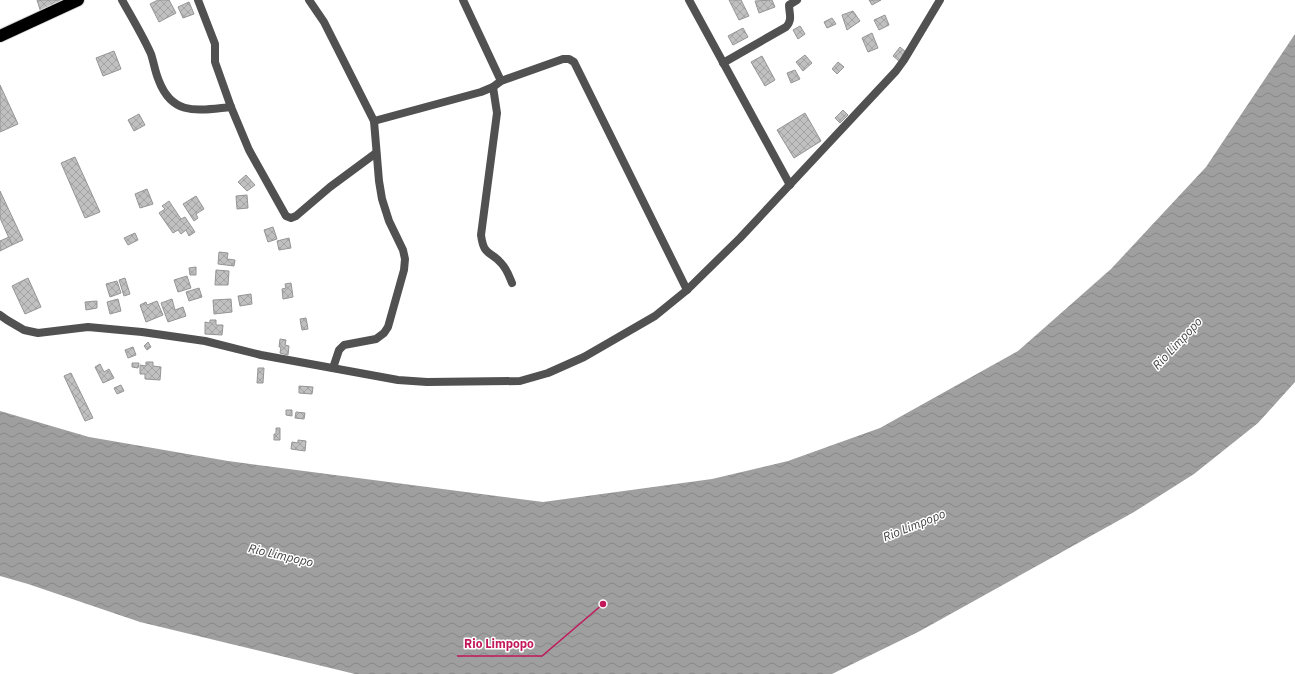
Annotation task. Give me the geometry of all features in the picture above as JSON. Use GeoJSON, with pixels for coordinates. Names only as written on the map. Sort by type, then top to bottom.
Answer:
{"type":"FeatureCollection","features":[{"type":"Feature","properties":{"kind":"highway"},"geometry":{"type":"LineString","coordinates":[[0,36],[78,0]]}},
{"type":"Feature","properties":{"kind":"street"},"geometry":{"type":"LineString","coordinates":[[122,0],[152,56],[159,81],[165,93],[174,103],[185,109],[198,110],[231,107]]}},
{"type":"Feature","properties":{"kind":"street"},"geometry":{"type":"LineString","coordinates":[[198,0],[215,44],[215,62],[231,107],[249,150],[286,216],[291,218],[296,216],[330,187],[376,153]]}},
{"type":"Feature","properties":{"kind":"street"},"geometry":{"type":"LineString","coordinates":[[309,0],[324,22],[374,121],[378,181],[382,199],[389,221],[403,250],[405,259],[404,270],[388,327],[384,333],[376,339],[344,345],[339,350],[333,368]]}},
{"type":"Feature","properties":{"kind":"street"},"geometry":{"type":"LineString","coordinates":[[463,0],[502,80]]}},
{"type":"Feature","properties":{"kind":"street"},"geometry":{"type":"LineString","coordinates":[[688,0],[790,185]]}},
{"type":"Feature","properties":{"kind":"street"},"geometry":{"type":"LineString","coordinates":[[723,63],[786,27],[791,19],[790,4],[797,0]]}},
{"type":"Feature","properties":{"kind":"street"},"geometry":{"type":"LineString","coordinates":[[0,315],[24,330],[38,333],[88,327],[142,332],[205,341],[261,355],[398,380],[427,382],[520,381],[548,373],[584,357],[655,316],[687,290],[740,238],[896,71],[940,0]]}},
{"type":"Feature","properties":{"kind":"street"},"geometry":{"type":"LineString","coordinates":[[374,121],[481,92],[493,87],[502,80],[563,59],[570,59],[574,62],[687,290]]}},
{"type":"Feature","properties":{"kind":"street"},"geometry":{"type":"LineString","coordinates":[[493,87],[498,113],[481,235],[485,249],[488,253],[500,261],[506,269],[512,283]]}},
{"type":"Feature","properties":{"kind":"water"},"geometry":{"type":"Polygon","coordinates":[[[1295,34],[1295,382],[1258,423],[1194,474],[1134,512],[920,631],[832,674],[355,674],[140,622],[0,576],[0,411],[89,437],[228,461],[543,502],[712,479],[788,461],[880,428],[1018,351],[1111,269],[1206,167],[1295,34]]]}},
{"type":"Feature","properties":{"kind":"building"},"geometry":{"type":"Polygon","coordinates":[[[37,0],[69,0],[43,19],[37,0]]]}},
{"type":"Feature","properties":{"kind":"building"},"geometry":{"type":"Polygon","coordinates":[[[158,0],[169,0],[176,13],[159,22],[150,4],[158,0]]]}},
{"type":"Feature","properties":{"kind":"building"},"geometry":{"type":"Polygon","coordinates":[[[729,0],[741,0],[749,16],[739,20],[729,0]]]}},
{"type":"Feature","properties":{"kind":"building"},"geometry":{"type":"Polygon","coordinates":[[[772,0],[775,7],[759,13],[755,1],[772,0]]]}},
{"type":"Feature","properties":{"kind":"building"},"geometry":{"type":"Polygon","coordinates":[[[869,0],[881,0],[872,5],[869,0]]]}},
{"type":"Feature","properties":{"kind":"building"},"geometry":{"type":"Polygon","coordinates":[[[189,2],[194,14],[183,18],[178,7],[189,2]]]}},
{"type":"Feature","properties":{"kind":"building"},"geometry":{"type":"Polygon","coordinates":[[[853,11],[860,21],[847,30],[842,15],[853,11]]]}},
{"type":"Feature","properties":{"kind":"building"},"geometry":{"type":"Polygon","coordinates":[[[885,15],[889,25],[879,30],[874,20],[885,15]]]}},
{"type":"Feature","properties":{"kind":"building"},"geometry":{"type":"Polygon","coordinates":[[[832,18],[836,24],[827,28],[824,22],[832,18]]]}},
{"type":"Feature","properties":{"kind":"building"},"geometry":{"type":"Polygon","coordinates":[[[800,26],[805,34],[798,39],[793,30],[800,26]]]}},
{"type":"Feature","properties":{"kind":"building"},"geometry":{"type":"Polygon","coordinates":[[[743,28],[748,37],[733,45],[728,36],[743,28]]]}},
{"type":"Feature","properties":{"kind":"building"},"geometry":{"type":"Polygon","coordinates":[[[872,33],[878,48],[868,52],[862,38],[872,33]]]}},
{"type":"Feature","properties":{"kind":"building"},"geometry":{"type":"Polygon","coordinates":[[[900,47],[906,52],[899,61],[893,56],[900,47]]]}},
{"type":"Feature","properties":{"kind":"building"},"geometry":{"type":"Polygon","coordinates":[[[114,51],[121,69],[103,76],[96,58],[114,51]]]}},
{"type":"Feature","properties":{"kind":"building"},"geometry":{"type":"Polygon","coordinates":[[[805,55],[812,63],[803,71],[796,62],[805,55]]]}},
{"type":"Feature","properties":{"kind":"building"},"geometry":{"type":"Polygon","coordinates":[[[762,56],[775,80],[765,86],[751,62],[762,56]]]}},
{"type":"Feature","properties":{"kind":"building"},"geometry":{"type":"Polygon","coordinates":[[[838,62],[844,67],[837,74],[832,69],[838,62]]]}},
{"type":"Feature","properties":{"kind":"building"},"geometry":{"type":"Polygon","coordinates":[[[795,70],[800,79],[791,83],[787,73],[795,70]]]}},
{"type":"Feature","properties":{"kind":"building"},"geometry":{"type":"Polygon","coordinates":[[[0,85],[18,124],[0,132],[0,85]]]}},
{"type":"Feature","properties":{"kind":"building"},"geometry":{"type":"Polygon","coordinates":[[[843,110],[848,115],[840,123],[835,118],[843,110]]]}},
{"type":"Feature","properties":{"kind":"building"},"geometry":{"type":"Polygon","coordinates":[[[805,113],[821,141],[794,158],[777,130],[805,113]]]}},
{"type":"Feature","properties":{"kind":"building"},"geometry":{"type":"Polygon","coordinates":[[[139,114],[145,125],[134,131],[128,120],[139,114]]]}},
{"type":"Feature","properties":{"kind":"building"},"geometry":{"type":"Polygon","coordinates":[[[75,157],[100,212],[85,218],[61,163],[75,157]]]}},
{"type":"Feature","properties":{"kind":"building"},"geometry":{"type":"Polygon","coordinates":[[[246,175],[255,185],[247,191],[238,182],[246,175]]]}},
{"type":"Feature","properties":{"kind":"building"},"geometry":{"type":"Polygon","coordinates":[[[147,189],[153,204],[140,208],[135,194],[147,189]]]}},
{"type":"Feature","properties":{"kind":"building"},"geometry":{"type":"Polygon","coordinates":[[[0,191],[23,240],[12,245],[0,218],[0,191]]]}},
{"type":"Feature","properties":{"kind":"building"},"geometry":{"type":"Polygon","coordinates":[[[247,195],[248,208],[237,209],[236,196],[247,195]]]}},
{"type":"Feature","properties":{"kind":"building"},"geometry":{"type":"Polygon","coordinates":[[[196,196],[204,209],[196,214],[198,218],[194,221],[183,204],[196,196]]]}},
{"type":"Feature","properties":{"kind":"building"},"geometry":{"type":"Polygon","coordinates":[[[169,201],[181,219],[185,217],[195,232],[189,236],[186,230],[181,234],[178,230],[173,233],[159,213],[165,209],[162,206],[169,201]]]}},
{"type":"Feature","properties":{"kind":"building"},"geometry":{"type":"Polygon","coordinates":[[[273,227],[277,239],[268,242],[264,230],[273,227]]]}},
{"type":"Feature","properties":{"kind":"building"},"geometry":{"type":"Polygon","coordinates":[[[135,233],[138,240],[128,245],[124,238],[135,233]]]}},
{"type":"Feature","properties":{"kind":"building"},"geometry":{"type":"Polygon","coordinates":[[[9,237],[12,245],[0,251],[0,241],[9,237]]]}},
{"type":"Feature","properties":{"kind":"building"},"geometry":{"type":"Polygon","coordinates":[[[289,238],[291,248],[279,250],[277,241],[289,238]]]}},
{"type":"Feature","properties":{"kind":"building"},"geometry":{"type":"Polygon","coordinates":[[[219,252],[228,253],[227,259],[235,260],[234,266],[218,264],[219,252]]]}},
{"type":"Feature","properties":{"kind":"building"},"geometry":{"type":"Polygon","coordinates":[[[196,267],[196,275],[190,275],[189,268],[196,267]]]}},
{"type":"Feature","properties":{"kind":"building"},"geometry":{"type":"Polygon","coordinates":[[[216,270],[229,271],[228,285],[215,285],[216,270]]]}},
{"type":"Feature","properties":{"kind":"building"},"geometry":{"type":"Polygon","coordinates":[[[187,276],[191,288],[178,292],[174,280],[187,276]]]}},
{"type":"Feature","properties":{"kind":"building"},"geometry":{"type":"Polygon","coordinates":[[[28,278],[41,307],[25,314],[12,286],[28,278]]]}},
{"type":"Feature","properties":{"kind":"building"},"geometry":{"type":"Polygon","coordinates":[[[125,278],[130,294],[124,296],[119,280],[125,278]]]}},
{"type":"Feature","properties":{"kind":"building"},"geometry":{"type":"Polygon","coordinates":[[[117,281],[121,293],[110,297],[106,284],[117,281]]]}},
{"type":"Feature","properties":{"kind":"building"},"geometry":{"type":"Polygon","coordinates":[[[291,283],[293,297],[283,299],[282,289],[286,288],[285,284],[291,283]]]}},
{"type":"Feature","properties":{"kind":"building"},"geometry":{"type":"Polygon","coordinates":[[[199,288],[202,297],[189,301],[186,292],[199,288]]]}},
{"type":"Feature","properties":{"kind":"building"},"geometry":{"type":"Polygon","coordinates":[[[251,294],[252,304],[240,306],[238,296],[251,294]]]}},
{"type":"Feature","properties":{"kind":"building"},"geometry":{"type":"Polygon","coordinates":[[[118,299],[121,311],[110,314],[107,302],[118,299]]]}},
{"type":"Feature","properties":{"kind":"building"},"geometry":{"type":"Polygon","coordinates":[[[172,299],[175,310],[183,307],[186,316],[168,322],[161,303],[172,299]]]}},
{"type":"Feature","properties":{"kind":"building"},"geometry":{"type":"Polygon","coordinates":[[[231,299],[232,312],[214,314],[213,300],[231,299]]]}},
{"type":"Feature","properties":{"kind":"building"},"geometry":{"type":"Polygon","coordinates":[[[97,301],[97,308],[86,310],[85,302],[97,301]]]}},
{"type":"Feature","properties":{"kind":"building"},"geometry":{"type":"Polygon","coordinates":[[[157,301],[163,315],[146,322],[140,305],[146,302],[147,305],[157,301]]]}},
{"type":"Feature","properties":{"kind":"building"},"geometry":{"type":"Polygon","coordinates":[[[306,318],[308,329],[302,330],[300,319],[306,318]]]}},
{"type":"Feature","properties":{"kind":"building"},"geometry":{"type":"Polygon","coordinates":[[[210,320],[216,320],[216,325],[223,325],[222,335],[205,334],[205,322],[210,323],[210,320]]]}},
{"type":"Feature","properties":{"kind":"building"},"geometry":{"type":"Polygon","coordinates":[[[280,339],[286,340],[285,345],[289,346],[288,355],[280,353],[280,339]]]}},
{"type":"Feature","properties":{"kind":"building"},"geometry":{"type":"Polygon","coordinates":[[[148,342],[151,347],[147,350],[144,346],[148,342]]]}},
{"type":"Feature","properties":{"kind":"building"},"geometry":{"type":"Polygon","coordinates":[[[133,347],[136,355],[128,358],[125,350],[133,347]]]}},
{"type":"Feature","properties":{"kind":"building"},"geometry":{"type":"Polygon","coordinates":[[[146,362],[153,362],[153,366],[161,367],[160,380],[145,379],[145,374],[140,374],[140,365],[146,366],[146,362]]]}},
{"type":"Feature","properties":{"kind":"building"},"geometry":{"type":"Polygon","coordinates":[[[132,363],[139,363],[138,368],[132,367],[132,363]]]}},
{"type":"Feature","properties":{"kind":"building"},"geometry":{"type":"Polygon","coordinates":[[[100,364],[104,372],[109,369],[114,378],[103,383],[95,367],[100,364]]]}},
{"type":"Feature","properties":{"kind":"building"},"geometry":{"type":"Polygon","coordinates":[[[258,368],[264,368],[263,383],[257,383],[258,368]]]}},
{"type":"Feature","properties":{"kind":"building"},"geometry":{"type":"Polygon","coordinates":[[[71,373],[93,418],[85,421],[64,376],[71,373]]]}},
{"type":"Feature","properties":{"kind":"building"},"geometry":{"type":"Polygon","coordinates":[[[121,385],[124,391],[117,394],[114,388],[121,385]]]}},
{"type":"Feature","properties":{"kind":"building"},"geometry":{"type":"Polygon","coordinates":[[[299,386],[313,387],[312,394],[299,393],[299,386]]]}},
{"type":"Feature","properties":{"kind":"building"},"geometry":{"type":"Polygon","coordinates":[[[286,410],[292,410],[292,416],[286,415],[286,410]]]}},
{"type":"Feature","properties":{"kind":"building"},"geometry":{"type":"Polygon","coordinates":[[[296,412],[305,413],[304,419],[295,418],[296,412]]]}},
{"type":"Feature","properties":{"kind":"building"},"geometry":{"type":"Polygon","coordinates":[[[276,428],[280,428],[280,440],[274,440],[276,428]]]}},
{"type":"Feature","properties":{"kind":"building"},"geometry":{"type":"Polygon","coordinates":[[[298,440],[306,441],[305,451],[291,449],[292,442],[298,443],[298,440]]]}},
{"type":"Feature","properties":{"kind":"place","name":"Rio Limpopo"},"geometry":{"type":"Point","coordinates":[603,604]}}]}
